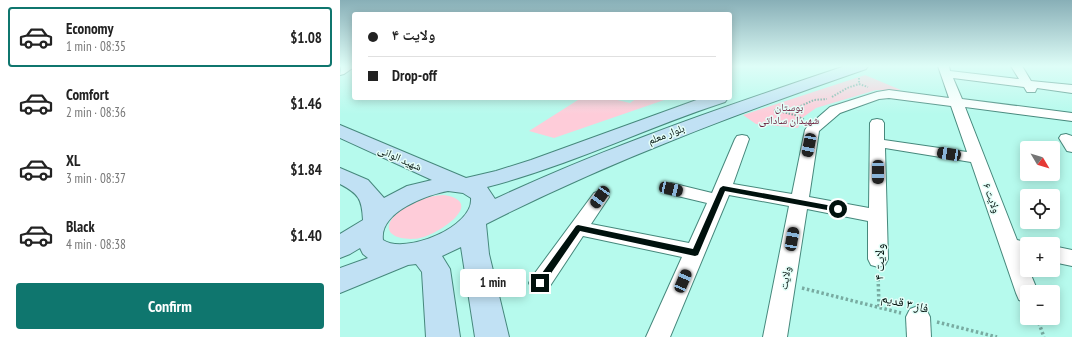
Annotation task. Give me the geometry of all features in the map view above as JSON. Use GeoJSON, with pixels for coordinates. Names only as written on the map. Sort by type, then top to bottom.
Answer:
{"type":"FeatureCollection","features":[{"type":"Feature","properties":{"kind":"main road"},"geometry":{"type":"LineString","coordinates":[[752,88],[771,82]]}},
{"type":"Feature","properties":{"kind":"main road","name":"بلوار معلم"},"geometry":{"type":"LineString","coordinates":[[414,254],[453,239],[475,221],[541,186],[608,158],[683,127],[742,106],[827,82]]}},
{"type":"Feature","properties":{"kind":"main road","name":"بلوار معلم"},"geometry":{"type":"LineString","coordinates":[[373,225],[384,211],[408,195],[435,186],[497,179],[641,125],[713,100]]}},
{"type":"Feature","properties":{"kind":"main road","name":"شهید الوانی"},"geometry":{"type":"LineString","coordinates":[[340,131],[478,190],[483,196],[484,203],[482,212],[475,221]]}},
{"type":"Feature","properties":{"kind":"main road"},"geometry":{"type":"LineString","coordinates":[[340,175],[360,186],[374,202],[373,225],[369,238],[372,246],[380,252],[391,255],[414,254],[436,269],[443,337]]}},
{"type":"Feature","properties":{"kind":"main road"},"geometry":{"type":"LineString","coordinates":[[475,221],[475,254],[492,337]]}},
{"type":"Feature","properties":{"kind":"main road"},"geometry":{"type":"LineString","coordinates":[[340,247],[373,225]]}},
{"type":"Feature","properties":{"kind":"main road"},"geometry":{"type":"LineString","coordinates":[[340,281],[414,254]]}},
{"type":"Feature","properties":{"kind":"street","name":"ولایت ۶"},"geometry":{"type":"LineString","coordinates":[[949,82],[977,158],[1018,248],[1025,285]]}},
{"type":"Feature","properties":{"kind":"street"},"geometry":{"type":"LineString","coordinates":[[1014,82],[1072,89]]}},
{"type":"Feature","properties":{"kind":"street"},"geometry":{"type":"LineString","coordinates":[[1027,84],[1034,94]]}},
{"type":"Feature","properties":{"kind":"street"},"geometry":{"type":"LineString","coordinates":[[815,127],[835,110],[877,96],[889,94],[1072,117]]}},
{"type":"Feature","properties":{"kind":"street","name":"ولایت ۴"},"geometry":{"type":"LineString","coordinates":[[877,123],[878,259]]}},
{"type":"Feature","properties":{"kind":"street","name":"ولایت"},"geometry":{"type":"LineString","coordinates":[[774,337],[812,130],[815,127]]}},
{"type":"Feature","properties":{"kind":"street"},"geometry":{"type":"LineString","coordinates":[[658,337],[721,194],[742,139]]}},
{"type":"Feature","properties":{"kind":"street"},"geometry":{"type":"LineString","coordinates":[[878,143],[977,158]]}},
{"type":"Feature","properties":{"kind":"street"},"geometry":{"type":"LineString","coordinates":[[671,189],[798,202],[878,216]]}},
{"type":"Feature","properties":{"kind":"street"},"geometry":{"type":"LineString","coordinates":[[540,283],[600,197]]}},
{"type":"Feature","properties":{"kind":"street"},"geometry":{"type":"LineString","coordinates":[[578,228],[695,252]]}},
{"type":"Feature","properties":{"kind":"street"},"geometry":{"type":"LineString","coordinates":[[1060,255],[1072,258]]}},
{"type":"Feature","properties":{"kind":"path"},"geometry":{"type":"LineString","coordinates":[[787,112],[814,100],[827,99],[839,94],[847,88],[852,82]]}},
{"type":"Feature","properties":{"kind":"path"},"geometry":{"type":"LineString","coordinates":[[871,82],[889,94]]}},
{"type":"Feature","properties":{"kind":"path"},"geometry":{"type":"LineString","coordinates":[[742,106],[787,112],[815,127]]}},
{"type":"Feature","properties":{"kind":"path","name":"ولایت ۴"},"geometry":{"type":"LineString","coordinates":[[878,259],[879,307]]}},
{"type":"Feature","properties":{"kind":"path","name":"فاز ۳ قدیم"},"geometry":{"type":"LineString","coordinates":[[784,283],[879,307],[918,327],[997,337]]}},
{"type":"Feature","properties":{"kind":"path"},"geometry":{"type":"LineString","coordinates":[[1040,325],[1044,337]]}},
{"type":"Feature","properties":{"kind":"green space","name":"بوستان شهیدان ساداتی"},"geometry":{"type":"Polygon","coordinates":[[[844,82],[881,82],[901,90],[876,90],[816,108],[802,118],[798,128],[756,124],[743,115],[844,82]]]}},
{"type":"Feature","properties":{"kind":"green space"},"geometry":{"type":"Polygon","coordinates":[[[578,100],[617,100],[630,103],[634,100],[664,100],[554,138],[529,131],[578,100]]]}},
{"type":"Feature","properties":{"kind":"green space"},"geometry":{"type":"Polygon","coordinates":[[[444,195],[456,199],[461,204],[460,211],[455,218],[438,231],[414,239],[401,238],[391,233],[389,229],[390,223],[394,216],[404,207],[423,198],[444,195]]]}},
{"type":"Feature","properties":{"kind":"route"},"geometry":{"type":"LineString","coordinates":[[540,283],[578,228],[695,252],[723,188],[838,209]]}}]}
